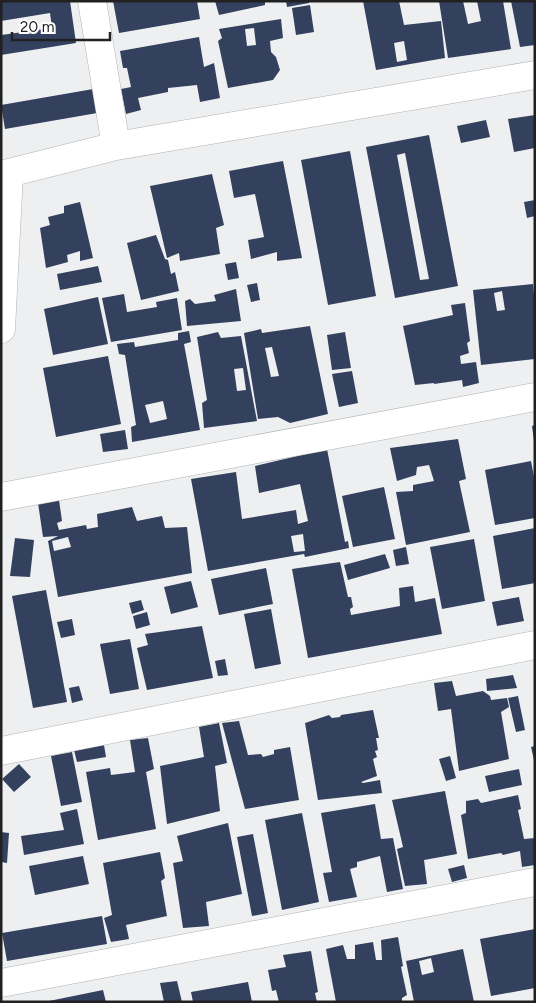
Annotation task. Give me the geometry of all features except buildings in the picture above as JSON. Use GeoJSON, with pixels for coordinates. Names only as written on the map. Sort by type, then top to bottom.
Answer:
{"type":"FeatureCollection","features":[{"type":"Feature","properties":{"kind":"street"},"geometry":{"type":"LineString","coordinates":[[92,1],[116,146]]}},
{"type":"Feature","properties":{"kind":"street"},"geometry":{"type":"LineString","coordinates":[[1,329],[5,174],[116,146],[535,75]]}},
{"type":"Feature","properties":{"kind":"street"},"geometry":{"type":"LineString","coordinates":[[1,497],[535,397]]}},
{"type":"Feature","properties":{"kind":"street"},"geometry":{"type":"LineString","coordinates":[[1,751],[535,645]]}},
{"type":"Feature","properties":{"kind":"street"},"geometry":{"type":"LineString","coordinates":[[1,983],[535,882]]}}]}
